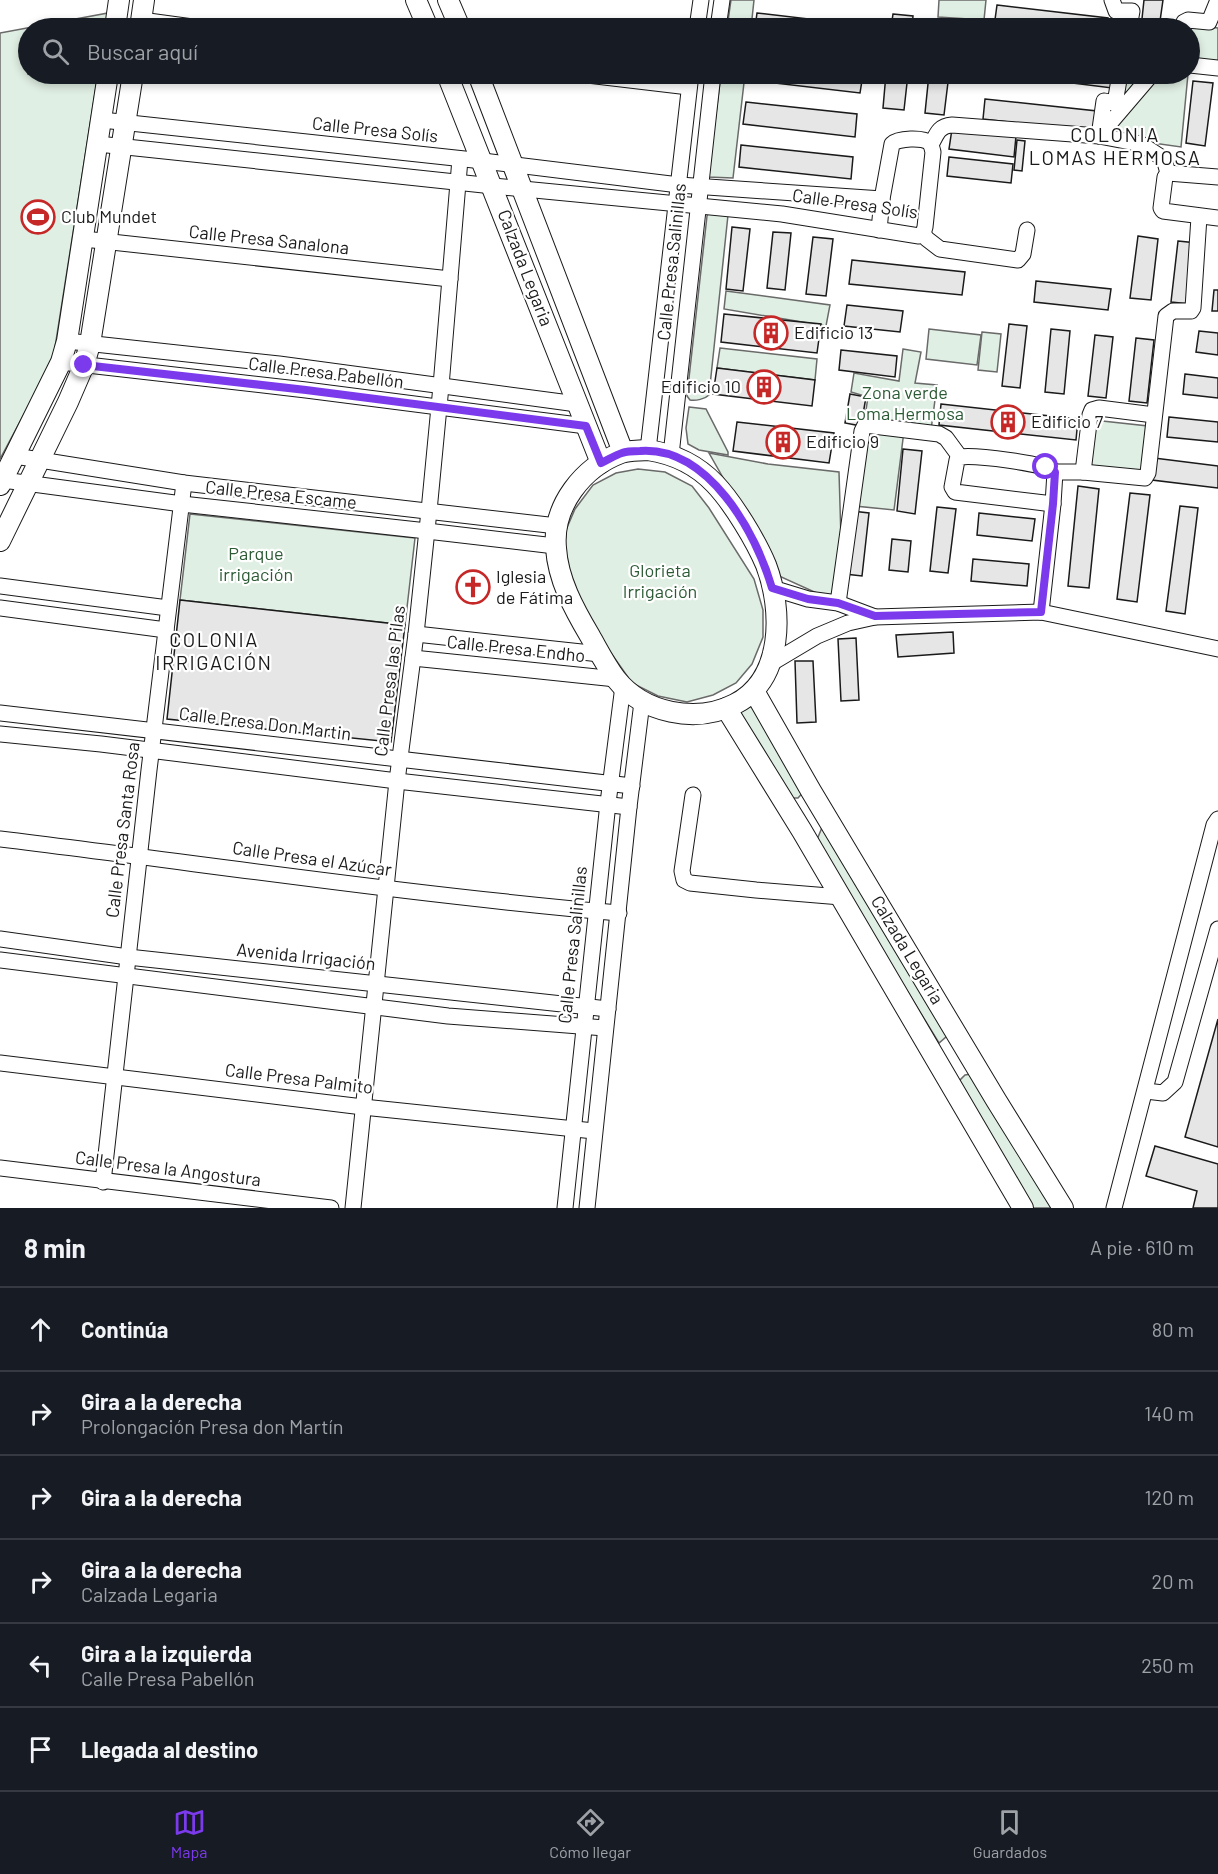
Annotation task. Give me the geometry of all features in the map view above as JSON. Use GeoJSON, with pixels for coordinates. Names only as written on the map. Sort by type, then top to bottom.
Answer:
{"type":"FeatureCollection","features":[{"type":"Feature","properties":{"kind":"main road"},"geometry":{"type":"LineString","coordinates":[[116,18],[119,0]]}},
{"type":"Feature","properties":{"kind":"main road"},"geometry":{"type":"LineString","coordinates":[[141,18],[144,0]]}},
{"type":"Feature","properties":{"kind":"main road"},"geometry":{"type":"LineString","coordinates":[[416,0],[424,18]]}},
{"type":"Feature","properties":{"kind":"main road"},"geometry":{"type":"LineString","coordinates":[[448,0],[455,18]]}},
{"type":"Feature","properties":{"kind":"main road"},"geometry":{"type":"LineString","coordinates":[[1,482],[61,362],[67,341],[107,84]]}},
{"type":"Feature","properties":{"kind":"main road"},"geometry":{"type":"LineString","coordinates":[[0,541],[84,365],[90,344],[131,84]]}},
{"type":"Feature","properties":{"kind":"main road","name":"Calzada Legaria"},"geometry":{"type":"LineString","coordinates":[[451,84],[601,463]]}},
{"type":"Feature","properties":{"kind":"main road","name":"Calzada Legaria"},"geometry":{"type":"LineString","coordinates":[[482,84],[623,452]]}},
{"type":"Feature","properties":{"kind":"main road"},"geometry":{"type":"LineString","coordinates":[[648,450],[671,455],[698,470],[715,484],[755,544],[766,566],[777,623],[770,664],[754,691],[726,708],[699,714],[684,713],[668,711],[642,702],[620,683],[600,654],[566,591],[560,573],[555,546],[557,526],[570,494],[580,480],[601,463],[623,452],[648,450]]}},
{"type":"Feature","properties":{"kind":"main road","name":"Calzada Legaria"},"geometry":{"type":"LineString","coordinates":[[754,691],[967,1053],[1063,1208]]}},
{"type":"Feature","properties":{"kind":"main road","name":"Calzada Legaria"},"geometry":{"type":"LineString","coordinates":[[726,708],[802,831],[1023,1208]]}},
{"type":"Feature","properties":{"kind":"main road"},"geometry":{"type":"LineString","coordinates":[[802,831],[825,813]]}},
{"type":"Feature","properties":{"kind":"main road"},"geometry":{"type":"LineString","coordinates":[[939,1067],[967,1053]]}},
{"type":"Feature","properties":{"kind":"street"},"geometry":{"type":"LineString","coordinates":[[698,18],[700,0]]}},
{"type":"Feature","properties":{"kind":"street"},"geometry":{"type":"LineString","coordinates":[[719,18],[722,0]]}},
{"type":"Feature","properties":{"kind":"street"},"geometry":{"type":"LineString","coordinates":[[1112,0],[1116,10],[1132,11],[1131,18]]}},
{"type":"Feature","properties":{"kind":"street"},"geometry":{"type":"LineString","coordinates":[[1214,22],[1218,0]]}},
{"type":"Feature","properties":{"kind":"street"},"geometry":{"type":"LineString","coordinates":[[1200,67],[1218,68]]}},
{"type":"Feature","properties":{"kind":"street","name":"Calle Presa Salinillas"},"geometry":{"type":"LineString","coordinates":[[648,450],[690,84]]}},
{"type":"Feature","properties":{"kind":"street","name":"Calle Presa Salinillas"},"geometry":{"type":"LineString","coordinates":[[671,455],[712,84]]}},
{"type":"Feature","properties":{"kind":"street"},"geometry":{"type":"LineString","coordinates":[[1099,136],[1104,101],[1115,103],[1118,84]]}},
{"type":"Feature","properties":{"kind":"street"},"geometry":{"type":"LineString","coordinates":[[1099,136],[1143,84]]}},
{"type":"Feature","properties":{"kind":"street","name":"Calle Presa Solís"},"geometry":{"type":"LineString","coordinates":[[98,144],[783,214],[912,236],[923,234],[933,152],[932,145],[923,140],[895,140],[892,144],[882,199],[679,185],[483,161],[102,120]]}},
{"type":"Feature","properties":{"kind":"street"},"geometry":{"type":"LineString","coordinates":[[932,145],[939,129],[944,125],[1099,136],[1141,144],[1164,159],[1168,173],[1165,177],[1161,208],[1163,211],[1218,218]]}},
{"type":"Feature","properties":{"kind":"street","name":"Calle Presa las Pilas"},"geometry":{"type":"LineString","coordinates":[[353,1208],[385,889],[416,634],[440,407],[460,159]]}},
{"type":"Feature","properties":{"kind":"street"},"geometry":{"type":"LineString","coordinates":[[1168,173],[1218,177]]}},
{"type":"Feature","properties":{"kind":"street"},"geometry":{"type":"LineString","coordinates":[[879,230],[882,199]]}},
{"type":"Feature","properties":{"kind":"street"},"geometry":{"type":"LineString","coordinates":[[960,457],[988,458],[1046,467],[1055,472],[1083,472],[1145,478],[1148,474],[1166,316],[1173,311],[1191,311],[1193,308],[1199,217]]}},
{"type":"Feature","properties":{"kind":"street"},"geometry":{"type":"LineString","coordinates":[[923,234],[940,249],[1018,260],[1023,254],[1027,230]]}},
{"type":"Feature","properties":{"kind":"street","name":"Calle Presa Sanalona"},"geometry":{"type":"LineString","coordinates":[[84,239],[450,279]]}},
{"type":"Feature","properties":{"kind":"street","name":"Calle Presa Pabellón"},"geometry":{"type":"LineString","coordinates":[[67,341],[279,364],[577,404]]}},
{"type":"Feature","properties":{"kind":"street","name":"Calle Presa Pabellón"},"geometry":{"type":"LineString","coordinates":[[61,362],[306,390],[586,426]]}},
{"type":"Feature","properties":{"kind":"street"},"geometry":{"type":"LineString","coordinates":[[1083,472],[1092,410],[1099,408],[1154,415]]}},
{"type":"Feature","properties":{"kind":"street"},"geometry":{"type":"LineString","coordinates":[[838,603],[862,431],[865,425],[939,434],[946,438],[960,457]]}},
{"type":"Feature","properties":{"kind":"street","name":"Calle Presa Escame"},"geometry":{"type":"LineString","coordinates":[[15,456],[184,483],[557,526]]}},
{"type":"Feature","properties":{"kind":"street"},"geometry":{"type":"LineString","coordinates":[[960,457],[957,460],[952,487],[955,492],[1053,504]]}},
{"type":"Feature","properties":{"kind":"street"},"geometry":{"type":"LineString","coordinates":[[1041,612],[1055,472]]}},
{"type":"Feature","properties":{"kind":"street","name":"Calle Presa Escame"},"geometry":{"type":"LineString","coordinates":[[1,482],[28,483],[182,504],[555,546]]}},
{"type":"Feature","properties":{"kind":"street","name":"Calle Presa Santa Rosa"},"geometry":{"type":"LineString","coordinates":[[103,1182],[184,483]]}},
{"type":"Feature","properties":{"kind":"street"},"geometry":{"type":"LineString","coordinates":[[0,586],[168,609]]}},
{"type":"Feature","properties":{"kind":"street"},"geometry":{"type":"LineString","coordinates":[[772,588],[808,599],[838,603],[875,616]]}},
{"type":"Feature","properties":{"kind":"street"},"geometry":{"type":"LineString","coordinates":[[0,608],[166,630]]}},
{"type":"Feature","properties":{"kind":"street"},"geometry":{"type":"LineString","coordinates":[[770,664],[817,636],[875,616],[1041,612],[1218,649]]}},
{"type":"Feature","properties":{"kind":"street","name":"Calle Presa Endho"},"geometry":{"type":"LineString","coordinates":[[416,634],[600,654]]}},
{"type":"Feature","properties":{"kind":"street","name":"Calle Presa Endho"},"geometry":{"type":"LineString","coordinates":[[413,658],[620,683]]}},
{"type":"Feature","properties":{"kind":"street","name":"Calle Presa Salinillas"},"geometry":{"type":"LineString","coordinates":[[565,1208],[620,683]]}},
{"type":"Feature","properties":{"kind":"street"},"geometry":{"type":"LineString","coordinates":[[587,1208],[642,702]]}},
{"type":"Feature","properties":{"kind":"street","name":"Calle Presa Don Martin"},"geometry":{"type":"LineString","coordinates":[[0,713],[632,786]]}},
{"type":"Feature","properties":{"kind":"street"},"geometry":{"type":"LineString","coordinates":[[0,734],[629,807]]}},
{"type":"Feature","properties":{"kind":"street"},"geometry":{"type":"LineString","coordinates":[[693,795],[682,872],[684,880],[690,883],[841,897]]}},
{"type":"Feature","properties":{"kind":"street"},"geometry":{"type":"LineString","coordinates":[[1114,1208],[1214,825],[1218,819]]}},
{"type":"Feature","properties":{"kind":"street","name":"Calle Presa el Azúcar"},"geometry":{"type":"LineString","coordinates":[[0,840],[385,889],[619,913]]}},
{"type":"Feature","properties":{"kind":"street"},"geometry":{"type":"LineString","coordinates":[[1146,1091],[1163,1094],[1175,1082],[1218,929]]}},
{"type":"Feature","properties":{"kind":"street","name":"Avenida Irrigación"},"geometry":{"type":"LineString","coordinates":[[0,939],[128,957],[608,1009]]}},
{"type":"Feature","properties":{"kind":"street"},"geometry":{"type":"LineString","coordinates":[[0,960],[448,1016],[605,1028]]}},
{"type":"Feature","properties":{"kind":"street","name":"Calle Presa Palmito"},"geometry":{"type":"LineString","coordinates":[[0,1063],[363,1107],[594,1131]]}},
{"type":"Feature","properties":{"kind":"street","name":"Calle Presa la Angostura"},"geometry":{"type":"LineString","coordinates":[[0,1168],[242,1202],[332,1208]]}},
{"type":"Feature","properties":{"kind":"green space"},"geometry":{"type":"Polygon","coordinates":[[[731,0],[754,0],[752,18],[728,18],[731,0]]]}},
{"type":"Feature","properties":{"kind":"green space"},"geometry":{"type":"Polygon","coordinates":[[[939,0],[986,0],[984,18],[938,17],[939,0]]]}},
{"type":"Feature","properties":{"kind":"green space","name":"Club Mundet"},"geometry":{"type":"Polygon","coordinates":[[[108,13],[107,18],[81,18],[108,13]]]}},
{"type":"Feature","properties":{"kind":"green space"},"geometry":{"type":"Polygon","coordinates":[[[1200,26],[1218,28],[1218,66],[1200,64],[1200,26]]]}},
{"type":"Feature","properties":{"kind":"green space","name":"Club Mundet"},"geometry":{"type":"Polygon","coordinates":[[[18,30],[18,84],[96,84],[53,360],[0,459],[0,33],[18,30]]]}},
{"type":"Feature","properties":{"kind":"green space"},"geometry":{"type":"Polygon","coordinates":[[[720,84],[744,84],[733,178],[708,177],[720,84]]]}},
{"type":"Feature","properties":{"kind":"green space"},"geometry":{"type":"Polygon","coordinates":[[[1120,84],[1187,84],[1181,147],[1111,137],[1120,84]]]}},
{"type":"Feature","properties":{"kind":"green space"},"geometry":{"type":"Polygon","coordinates":[[[709,212],[728,215],[709,395],[703,399],[690,400],[687,396],[709,212]]]}},
{"type":"Feature","properties":{"kind":"green space"},"geometry":{"type":"Polygon","coordinates":[[[726,291],[830,305],[826,326],[724,309],[726,291]]]}},
{"type":"Feature","properties":{"kind":"green space"},"geometry":{"type":"Polygon","coordinates":[[[929,329],[981,335],[977,365],[926,359],[929,329]]]}},
{"type":"Feature","properties":{"kind":"green space"},"geometry":{"type":"Polygon","coordinates":[[[982,332],[1001,334],[997,372],[978,370],[982,332]]]}},
{"type":"Feature","properties":{"kind":"green space"},"geometry":{"type":"Polygon","coordinates":[[[720,348],[817,359],[815,380],[717,368],[720,348]]]}},
{"type":"Feature","properties":{"kind":"green space","name":"Zona verde Loma Hermosa"},"geometry":{"type":"Polygon","coordinates":[[[903,349],[921,352],[915,383],[937,385],[931,430],[864,423],[868,397],[851,392],[854,373],[899,381],[903,349]]]}},
{"type":"Feature","properties":{"kind":"green space"},"geometry":{"type":"Polygon","coordinates":[[[689,407],[706,409],[728,455],[699,450],[688,444],[686,428],[689,407]]]}},
{"type":"Feature","properties":{"kind":"green space"},"geometry":{"type":"Polygon","coordinates":[[[1093,420],[1148,426],[1143,473],[1088,468],[1093,420]]]}},
{"type":"Feature","properties":{"kind":"green space"},"geometry":{"type":"Polygon","coordinates":[[[866,428],[904,431],[894,510],[855,506],[866,428]]]}},
{"type":"Feature","properties":{"kind":"green space"},"geometry":{"type":"Polygon","coordinates":[[[709,453],[768,464],[839,472],[843,605],[779,576],[709,453]]]}},
{"type":"Feature","properties":{"kind":"green space","name":"Glorieta Irrigación"},"geometry":{"type":"Polygon","coordinates":[[[638,469],[665,472],[692,486],[709,508],[754,579],[763,610],[763,637],[752,664],[736,683],[713,695],[687,702],[658,696],[632,683],[590,623],[568,579],[564,556],[566,530],[575,509],[593,485],[616,473],[638,469]]]}},
{"type":"Feature","properties":{"kind":"green space","name":"Parque irrigación"},"geometry":{"type":"Polygon","coordinates":[[[190,514],[415,538],[405,625],[180,600],[190,514]]]}},
{"type":"Feature","properties":{"kind":"green space"},"geometry":{"type":"Polygon","coordinates":[[[757,703],[807,788],[798,798],[790,798],[736,714],[757,703]]]}},
{"type":"Feature","properties":{"kind":"green space"},"geometry":{"type":"Polygon","coordinates":[[[826,818],[947,1036],[939,1043],[816,842],[826,818]]]}},
{"type":"Feature","properties":{"kind":"green space"},"geometry":{"type":"Polygon","coordinates":[[[977,1073],[1053,1208],[1026,1208],[958,1082],[965,1075],[977,1073]]]}},
{"type":"Feature","properties":{"kind":"building"},"geometry":{"type":"Polygon","coordinates":[[[1144,0],[1163,0],[1160,18],[1142,18],[1144,0]]]}},
{"type":"Feature","properties":{"kind":"building"},"geometry":{"type":"Polygon","coordinates":[[[997,5],[1108,18],[995,18],[997,5]]]}},
{"type":"Feature","properties":{"kind":"building"},"geometry":{"type":"Polygon","coordinates":[[[757,13],[800,18],[756,18],[757,13]]]}},
{"type":"Feature","properties":{"kind":"building"},"geometry":{"type":"Polygon","coordinates":[[[893,14],[913,16],[913,18],[892,18],[893,14]]]}},
{"type":"Feature","properties":{"kind":"building"},"geometry":{"type":"Polygon","coordinates":[[[1200,82],[1213,83],[1205,146],[1186,143],[1193,84],[1200,84],[1200,82]]]}},
{"type":"Feature","properties":{"kind":"building"},"geometry":{"type":"Polygon","coordinates":[[[783,84],[861,84],[860,93],[783,84]]]}},
{"type":"Feature","properties":{"kind":"building"},"geometry":{"type":"Polygon","coordinates":[[[885,84],[907,84],[904,110],[883,108],[885,84]]]}},
{"type":"Feature","properties":{"kind":"building"},"geometry":{"type":"Polygon","coordinates":[[[928,84],[948,84],[944,115],[925,113],[928,84]]]}},
{"type":"Feature","properties":{"kind":"building"},"geometry":{"type":"Polygon","coordinates":[[[1081,84],[1113,84],[1112,88],[1081,84]]]}},
{"type":"Feature","properties":{"kind":"building"},"geometry":{"type":"Polygon","coordinates":[[[985,99],[1097,111],[1095,132],[983,119],[985,99]]]}},
{"type":"Feature","properties":{"kind":"building"},"geometry":{"type":"Polygon","coordinates":[[[746,102],[857,114],[855,137],[743,124],[746,102]]]}},
{"type":"Feature","properties":{"kind":"building"},"geometry":{"type":"Polygon","coordinates":[[[952,129],[1016,136],[1014,157],[949,149],[952,129]]]}},
{"type":"Feature","properties":{"kind":"building"},"geometry":{"type":"Polygon","coordinates":[[[1017,140],[1025,141],[1022,171],[1014,170],[1017,140]]]}},
{"type":"Feature","properties":{"kind":"building"},"geometry":{"type":"Polygon","coordinates":[[[741,145],[853,157],[851,179],[739,167],[741,145]]]}},
{"type":"Feature","properties":{"kind":"building"},"geometry":{"type":"Polygon","coordinates":[[[949,157],[1013,164],[1011,183],[947,176],[949,157]]]}},
{"type":"Feature","properties":{"kind":"building"},"geometry":{"type":"Polygon","coordinates":[[[732,227],[750,229],[743,291],[726,289],[732,227]]]}},
{"type":"Feature","properties":{"kind":"building"},"geometry":{"type":"Polygon","coordinates":[[[773,232],[791,233],[785,290],[767,288],[773,232]]]}},
{"type":"Feature","properties":{"kind":"building"},"geometry":{"type":"Polygon","coordinates":[[[1138,236],[1158,239],[1151,300],[1130,298],[1138,236]]]}},
{"type":"Feature","properties":{"kind":"building"},"geometry":{"type":"Polygon","coordinates":[[[813,237],[833,239],[826,296],[806,294],[813,237]]]}},
{"type":"Feature","properties":{"kind":"building"},"geometry":{"type":"Polygon","coordinates":[[[1178,241],[1197,243],[1190,304],[1171,302],[1178,241]]]}},
{"type":"Feature","properties":{"kind":"building"},"geometry":{"type":"Polygon","coordinates":[[[852,260],[965,272],[962,295],[849,284],[852,260]]]}},
{"type":"Feature","properties":{"kind":"building"},"geometry":{"type":"Polygon","coordinates":[[[1036,281],[1111,289],[1108,310],[1034,302],[1036,281]]]}},
{"type":"Feature","properties":{"kind":"building"},"geometry":{"type":"Polygon","coordinates":[[[1214,290],[1218,290],[1218,311],[1212,311],[1214,290]]]}},
{"type":"Feature","properties":{"kind":"building"},"geometry":{"type":"Polygon","coordinates":[[[847,305],[903,311],[900,332],[844,326],[847,305]]]}},
{"type":"Feature","properties":{"kind":"building","name":"Edificio 13"},"geometry":{"type":"Polygon","coordinates":[[[724,314],[821,324],[817,353],[721,342],[724,314]]]}},
{"type":"Feature","properties":{"kind":"building"},"geometry":{"type":"Polygon","coordinates":[[[1009,324],[1027,326],[1020,388],[1002,386],[1009,324]]]}},
{"type":"Feature","properties":{"kind":"building"},"geometry":{"type":"Polygon","coordinates":[[[1051,329],[1070,331],[1064,394],[1045,392],[1051,329]]]}},
{"type":"Feature","properties":{"kind":"building"},"geometry":{"type":"Polygon","coordinates":[[[1199,331],[1218,333],[1218,355],[1196,352],[1199,331]]]}},
{"type":"Feature","properties":{"kind":"building"},"geometry":{"type":"Polygon","coordinates":[[[1095,335],[1113,337],[1106,398],[1088,396],[1095,335]]]}},
{"type":"Feature","properties":{"kind":"building"},"geometry":{"type":"Polygon","coordinates":[[[1136,338],[1154,340],[1147,403],[1129,401],[1136,338]]]}},
{"type":"Feature","properties":{"kind":"building"},"geometry":{"type":"Polygon","coordinates":[[[841,350],[897,356],[895,377],[839,370],[841,350]]]}},
{"type":"Feature","properties":{"kind":"building","name":"Edificio 10"},"geometry":{"type":"Polygon","coordinates":[[[717,368],[815,380],[812,406],[713,394],[717,368]]]}},
{"type":"Feature","properties":{"kind":"building"},"geometry":{"type":"Polygon","coordinates":[[[1185,374],[1218,378],[1218,398],[1183,394],[1185,374]]]}},
{"type":"Feature","properties":{"kind":"building"},"geometry":{"type":"Polygon","coordinates":[[[850,394],[866,397],[861,426],[845,423],[850,394]]]}},
{"type":"Feature","properties":{"kind":"building","name":"Edificio 7"},"geometry":{"type":"Polygon","coordinates":[[[941,404],[1078,419],[1076,440],[939,425],[941,404]]]}},
{"type":"Feature","properties":{"kind":"building"},"geometry":{"type":"Polygon","coordinates":[[[1169,417],[1218,422],[1218,442],[1167,437],[1169,417]]]}},
{"type":"Feature","properties":{"kind":"building","name":"Edificio 9"},"geometry":{"type":"Polygon","coordinates":[[[737,422],[834,433],[829,463],[733,451],[737,422]]]}},
{"type":"Feature","properties":{"kind":"building"},"geometry":{"type":"Polygon","coordinates":[[[903,449],[922,451],[915,514],[897,511],[903,449]]]}},
{"type":"Feature","properties":{"kind":"building"},"geometry":{"type":"Polygon","coordinates":[[[1154,458],[1218,466],[1218,488],[1152,480],[1154,458]]]}},
{"type":"Feature","properties":{"kind":"building"},"geometry":{"type":"Polygon","coordinates":[[[1078,486],[1099,489],[1089,588],[1068,586],[1078,486]]]}},
{"type":"Feature","properties":{"kind":"building"},"geometry":{"type":"Polygon","coordinates":[[[1130,493],[1150,495],[1137,602],[1117,599],[1130,493]]]}},
{"type":"Feature","properties":{"kind":"building"},"geometry":{"type":"Polygon","coordinates":[[[1180,506],[1198,508],[1185,614],[1166,611],[1180,506]]]}},
{"type":"Feature","properties":{"kind":"building"},"geometry":{"type":"Polygon","coordinates":[[[937,507],[956,509],[948,573],[930,571],[937,507]]]}},
{"type":"Feature","properties":{"kind":"building"},"geometry":{"type":"Polygon","coordinates":[[[852,511],[869,513],[862,576],[845,574],[852,511]]]}},
{"type":"Feature","properties":{"kind":"building"},"geometry":{"type":"Polygon","coordinates":[[[979,513],[1035,519],[1032,541],[977,535],[979,513]]]}},
{"type":"Feature","properties":{"kind":"building"},"geometry":{"type":"Polygon","coordinates":[[[892,539],[911,541],[908,572],[889,570],[892,539]]]}},
{"type":"Feature","properties":{"kind":"building"},"geometry":{"type":"Polygon","coordinates":[[[973,559],[1029,564],[1027,586],[971,581],[973,559]]]}},
{"type":"Feature","properties":{"kind":"building"},"geometry":{"type":"Polygon","coordinates":[[[180,600],[405,625],[391,742],[167,719],[180,600]]]}},
{"type":"Feature","properties":{"kind":"building"},"geometry":{"type":"Polygon","coordinates":[[[953,632],[954,653],[898,657],[896,635],[953,632]]]}},
{"type":"Feature","properties":{"kind":"building"},"geometry":{"type":"Polygon","coordinates":[[[856,638],[859,700],[841,701],[838,639],[856,638]]]}},
{"type":"Feature","properties":{"kind":"building"},"geometry":{"type":"Polygon","coordinates":[[[795,661],[813,661],[816,722],[797,723],[795,661]]]}},
{"type":"Feature","properties":{"kind":"building"},"geometry":{"type":"Polygon","coordinates":[[[1218,1019],[1218,1147],[1185,1137],[1218,1019]]]}},
{"type":"Feature","properties":{"kind":"building"},"geometry":{"type":"Polygon","coordinates":[[[1155,1146],[1218,1164],[1218,1208],[1193,1208],[1197,1191],[1146,1176],[1155,1146]]]}},
{"type":"Feature","properties":{"kind":"place","name":"Club Mundet"},"geometry":{"type":"Point","coordinates":[38,217]}},
{"type":"Feature","properties":{"kind":"place","name":"Edificio 13"},"geometry":{"type":"Point","coordinates":[771,333]}},
{"type":"Feature","properties":{"kind":"place","name":"Edificio 10"},"geometry":{"type":"Point","coordinates":[764,387]}},
{"type":"Feature","properties":{"kind":"place","name":"Edificio 7"},"geometry":{"type":"Point","coordinates":[1008,422]}},
{"type":"Feature","properties":{"kind":"place","name":"Edificio 9"},"geometry":{"type":"Point","coordinates":[783,442]}},
{"type":"Feature","properties":{"kind":"place","name":"Iglesia de Fátima"},"geometry":{"type":"Point","coordinates":[473,587]}},
{"type":"Feature","properties":{"kind":"district","name":"COLONIA LOMAS HERMOSA"},"geometry":{"type":"Point","coordinates":[1115,146]}},
{"type":"Feature","properties":{"kind":"district","name":"COLONIA IRRIGACIÓN"},"geometry":{"type":"Point","coordinates":[214,652]}},
{"type":"Feature","properties":{"kind":"route"},"geometry":{"type":"LineString","coordinates":[[84,365],[306,390],[586,426],[601,463],[623,452],[648,450],[662,452],[683,460],[708,477],[724,495],[755,544],[766,566],[772,588],[808,599],[838,603],[875,616],[1041,612],[1055,472],[1046,467]]}}]}
